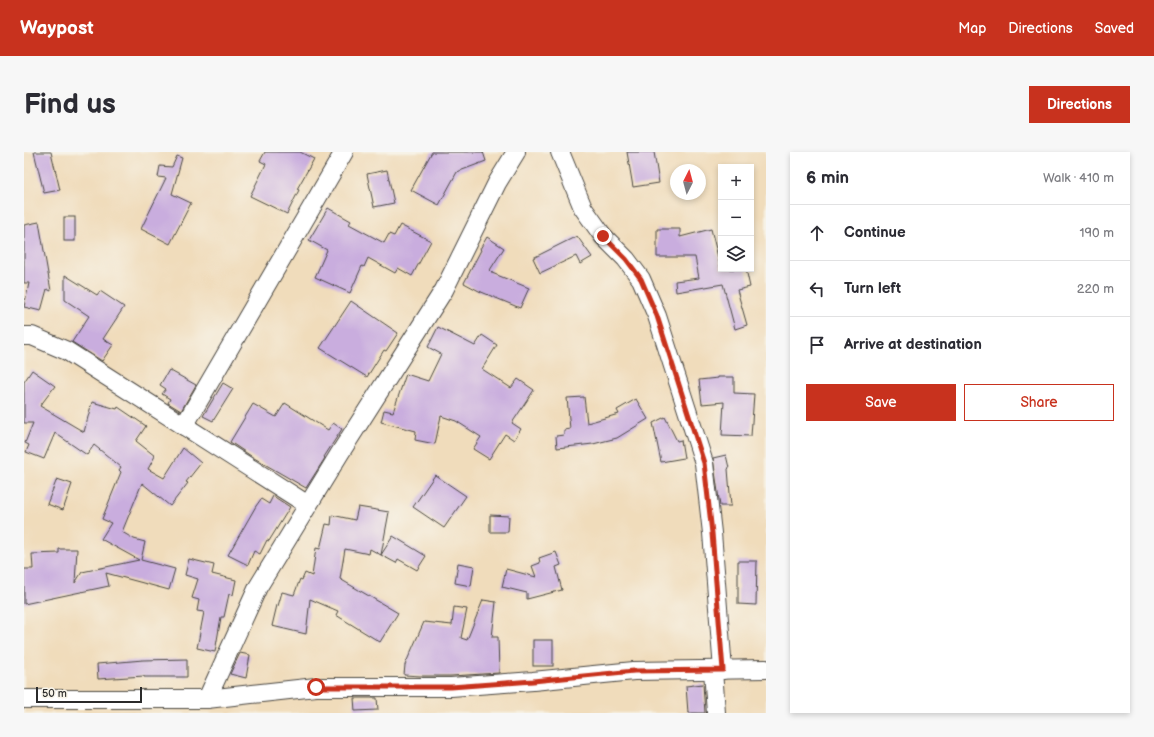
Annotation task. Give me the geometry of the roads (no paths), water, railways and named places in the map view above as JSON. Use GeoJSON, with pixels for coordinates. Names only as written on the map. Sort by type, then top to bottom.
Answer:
{"type":"FeatureCollection","features":[{"type":"Feature","properties":{"kind":"street"},"geometry":{"type":"LineString","coordinates":[[184,426],[344,152]]}},
{"type":"Feature","properties":{"kind":"street"},"geometry":{"type":"LineString","coordinates":[[207,699],[258,587],[340,453],[444,290],[497,183],[516,152]]}},
{"type":"Feature","properties":{"kind":"street"},"geometry":{"type":"LineString","coordinates":[[560,152],[583,208],[603,236],[626,259],[641,279],[657,316],[704,463],[712,533],[718,670],[716,713]]}},
{"type":"Feature","properties":{"kind":"street"},"geometry":{"type":"LineString","coordinates":[[24,336],[32,336],[67,351],[308,506]]}},
{"type":"Feature","properties":{"kind":"street"},"geometry":{"type":"LineString","coordinates":[[24,699],[207,699],[316,687],[451,687],[634,671],[766,669]]}}]}
